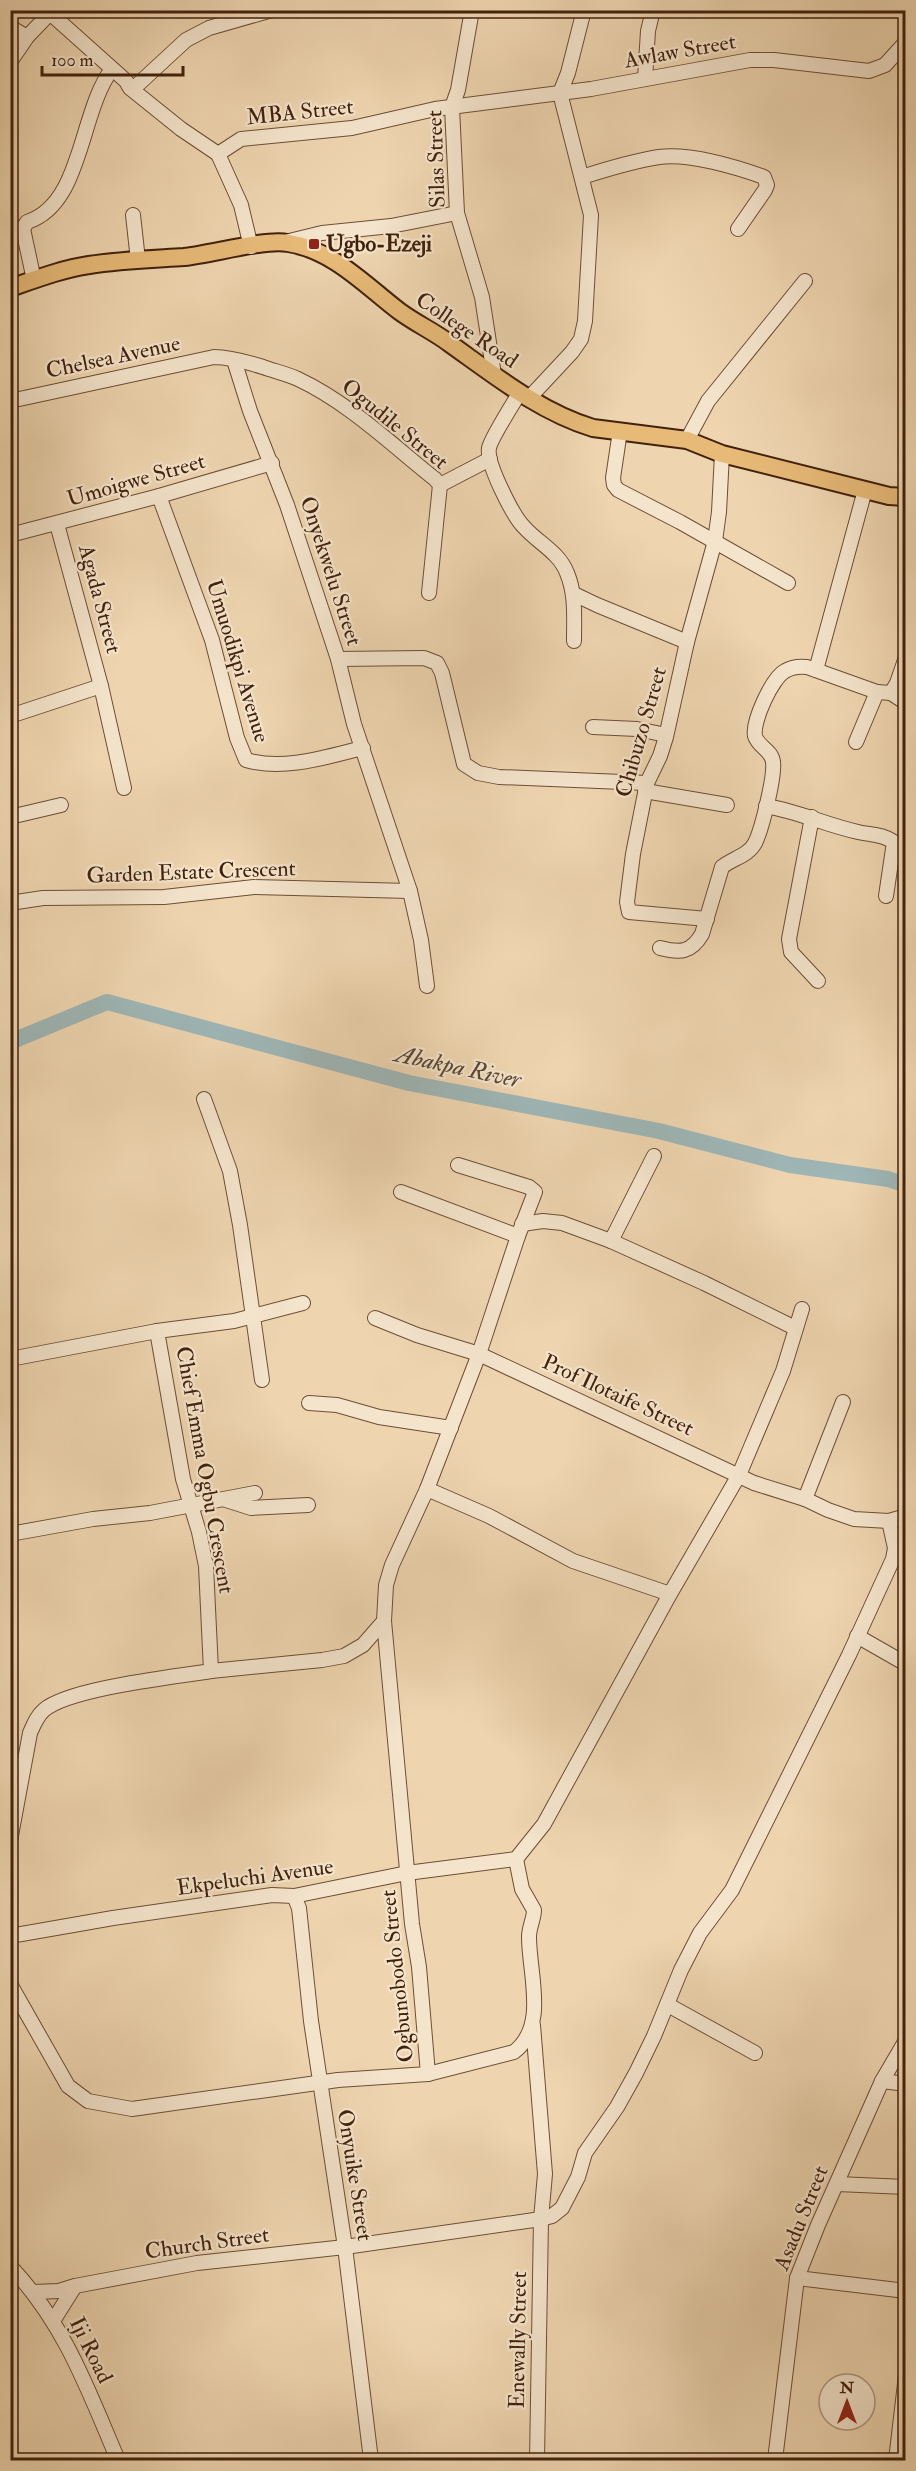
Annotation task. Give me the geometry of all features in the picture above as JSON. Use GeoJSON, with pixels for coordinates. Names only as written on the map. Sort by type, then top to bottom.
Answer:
{"type":"FeatureCollection","features":[{"type":"Feature","properties":{"kind":"main road","name":"College Road"},"geometry":{"type":"LineString","coordinates":[[10,288],[81,266],[205,254],[285,242],[307,248],[335,261],[369,285],[397,310],[494,375],[525,395],[580,424],[687,440],[723,454],[865,490],[906,497]]}},
{"type":"Feature","properties":{"kind":"street"},"geometry":{"type":"LineString","coordinates":[[133,89],[186,40],[209,28],[272,10]]}},
{"type":"Feature","properties":{"kind":"street","name":"Silas Street"},"geometry":{"type":"LineString","coordinates":[[472,10],[458,90],[452,106],[457,213],[482,297],[494,375]]}},
{"type":"Feature","properties":{"kind":"street"},"geometry":{"type":"LineString","coordinates":[[573,640],[573,594],[567,572],[560,559],[523,527],[514,513],[490,459],[489,448],[525,395],[572,352],[581,339],[585,321],[591,215],[560,93],[568,73],[585,10]]}},
{"type":"Feature","properties":{"kind":"street"},"geometry":{"type":"LineString","coordinates":[[645,79],[648,32],[653,10]]}},
{"type":"Feature","properties":{"kind":"street"},"geometry":{"type":"LineString","coordinates":[[10,62],[27,37],[52,12],[133,89],[181,129],[218,154],[241,205],[250,247]]}},
{"type":"Feature","properties":{"kind":"street"},"geometry":{"type":"LineString","coordinates":[[10,27],[27,37]]}},
{"type":"Feature","properties":{"kind":"street","name":"Awlaw Street"},"geometry":{"type":"LineString","coordinates":[[452,106],[560,93],[750,60],[774,60],[869,71],[885,65],[906,42]]}},
{"type":"Feature","properties":{"kind":"street"},"geometry":{"type":"LineString","coordinates":[[34,280],[23,230],[27,222],[42,217],[64,190],[71,176],[102,82],[112,69]]}},
{"type":"Feature","properties":{"kind":"street","name":"MBA Street"},"geometry":{"type":"LineString","coordinates":[[218,154],[241,139],[352,128],[452,106]]}},
{"type":"Feature","properties":{"kind":"street"},"geometry":{"type":"LineString","coordinates":[[582,177],[610,168],[661,157],[703,161],[764,177],[767,185],[765,190],[738,229]]}},
{"type":"Feature","properties":{"kind":"street"},"geometry":{"type":"LineString","coordinates":[[285,242],[322,232],[391,226],[457,213]]}},
{"type":"Feature","properties":{"kind":"street"},"geometry":{"type":"LineString","coordinates":[[133,215],[138,260]]}},
{"type":"Feature","properties":{"kind":"street"},"geometry":{"type":"LineString","coordinates":[[687,440],[708,401],[805,281]]}},
{"type":"Feature","properties":{"kind":"street","name":"Chelsea Avenue"},"geometry":{"type":"LineString","coordinates":[[10,400],[199,360],[229,359]]}},
{"type":"Feature","properties":{"kind":"street","name":"Onyekwelu Street"},"geometry":{"type":"LineString","coordinates":[[229,359],[272,463],[338,659],[354,724],[410,891],[421,940],[427,986]]}},
{"type":"Feature","properties":{"kind":"street","name":"Ogudile Street"},"geometry":{"type":"LineString","coordinates":[[229,359],[295,377],[320,390],[378,431],[435,478],[440,485],[429,593]]}},
{"type":"Feature","properties":{"kind":"street"},"geometry":{"type":"LineString","coordinates":[[620,431],[613,478],[618,490],[715,541],[788,583]]}},
{"type":"Feature","properties":{"kind":"street","name":"Chibuzo Street"},"geometry":{"type":"LineString","coordinates":[[707,919],[629,912],[627,902],[633,854],[646,787],[660,756],[666,735],[687,642],[715,541],[723,454]]}},
{"type":"Feature","properties":{"kind":"street"},"geometry":{"type":"LineString","coordinates":[[440,485],[490,459]]}},
{"type":"Feature","properties":{"kind":"street","name":"Umoigwe Street"},"geometry":{"type":"LineString","coordinates":[[10,535],[159,496],[272,463]]}},
{"type":"Feature","properties":{"kind":"street"},"geometry":{"type":"LineString","coordinates":[[816,670],[865,490]]}},
{"type":"Feature","properties":{"kind":"street","name":"Umuodikpi Avenue"},"geometry":{"type":"LineString","coordinates":[[159,496],[212,640],[237,738],[246,760],[264,765],[297,762],[363,748]]}},
{"type":"Feature","properties":{"kind":"street","name":"Agada Street"},"geometry":{"type":"LineString","coordinates":[[57,524],[101,686],[124,788]]}},
{"type":"Feature","properties":{"kind":"street"},"geometry":{"type":"LineString","coordinates":[[573,594],[687,642]]}},
{"type":"Feature","properties":{"kind":"street"},"geometry":{"type":"LineString","coordinates":[[856,742],[884,692],[897,683],[906,657]]}},
{"type":"Feature","properties":{"kind":"street"},"geometry":{"type":"LineString","coordinates":[[338,659],[424,658],[437,663],[442,673],[464,764],[478,773],[499,777],[646,787],[727,805]]}},
{"type":"Feature","properties":{"kind":"street"},"geometry":{"type":"LineString","coordinates":[[660,948],[681,952],[691,950],[702,934],[723,867],[730,860],[750,850],[755,842],[766,806],[774,763],[771,754],[758,744],[754,734],[756,722],[773,684],[783,672],[796,666],[816,670],[884,692],[906,703]]}},
{"type":"Feature","properties":{"kind":"street"},"geometry":{"type":"LineString","coordinates":[[10,716],[101,686]]}},
{"type":"Feature","properties":{"kind":"street"},"geometry":{"type":"LineString","coordinates":[[593,727],[637,729],[666,735]]}},
{"type":"Feature","properties":{"kind":"street"},"geometry":{"type":"LineString","coordinates":[[10,817],[61,805]]}},
{"type":"Feature","properties":{"kind":"street"},"geometry":{"type":"LineString","coordinates":[[766,806],[812,817],[857,832],[885,836],[894,842],[886,896]]}},
{"type":"Feature","properties":{"kind":"street"},"geometry":{"type":"LineString","coordinates":[[812,817],[789,939],[791,952],[818,981]]}},
{"type":"Feature","properties":{"kind":"street","name":"Garden Estate Crescent"},"geometry":{"type":"LineString","coordinates":[[10,903],[43,898],[164,897],[254,887],[410,891]]}},
{"type":"Feature","properties":{"kind":"street"},"geometry":{"type":"LineString","coordinates":[[204,1099],[230,1171],[262,1380]]}},
{"type":"Feature","properties":{"kind":"street"},"geometry":{"type":"LineString","coordinates":[[611,1241],[654,1156]]}},
{"type":"Feature","properties":{"kind":"street","name":"Ogbunobodo Street"},"geometry":{"type":"LineString","coordinates":[[428,2074],[384,1621],[386,1585],[392,1565],[427,1489],[451,1428],[534,1196],[534,1189],[458,1164]]}},
{"type":"Feature","properties":{"kind":"street"},"geometry":{"type":"LineString","coordinates":[[401,1192],[520,1230],[543,1221],[562,1223],[611,1241],[795,1328]]}},
{"type":"Feature","properties":{"kind":"street","name":"Chief Emma Ogbu Crescent"},"geometry":{"type":"LineString","coordinates":[[212,1671],[207,1576],[168,1401],[163,1357],[157,1331],[204,1326],[303,1304]]}},
{"type":"Feature","properties":{"kind":"street"},"geometry":{"type":"LineString","coordinates":[[10,1984],[68,2086],[88,2101],[132,2109],[353,2078],[428,2074],[514,2052],[524,2044],[533,2024],[533,1974],[529,1936],[534,1910],[522,1889],[510,1859],[544,1824],[670,1594],[739,1475],[783,1371],[802,1309]]}},
{"type":"Feature","properties":{"kind":"street","name":"Prof Ilotaife Street"},"geometry":{"type":"LineString","coordinates":[[375,1318],[417,1335],[479,1354],[754,1483],[804,1499],[854,1520],[889,1521],[906,1516]]}},
{"type":"Feature","properties":{"kind":"street"},"geometry":{"type":"LineString","coordinates":[[10,1359],[157,1331]]}},
{"type":"Feature","properties":{"kind":"street"},"geometry":{"type":"LineString","coordinates":[[804,1499],[843,1402]]}},
{"type":"Feature","properties":{"kind":"street"},"geometry":{"type":"LineString","coordinates":[[309,1403],[337,1405],[379,1417],[451,1428]]}},
{"type":"Feature","properties":{"kind":"street"},"geometry":{"type":"LineString","coordinates":[[427,1489],[489,1516],[573,1561],[670,1594]]}},
{"type":"Feature","properties":{"kind":"street"},"geometry":{"type":"LineString","coordinates":[[10,1534],[190,1505],[255,1492]]}},
{"type":"Feature","properties":{"kind":"street"},"geometry":{"type":"LineString","coordinates":[[224,1499],[251,1508],[308,1505]]}},
{"type":"Feature","properties":{"kind":"street"},"geometry":{"type":"LineString","coordinates":[[541,2219],[552,2216],[569,2198],[585,2153],[617,2107],[636,2073],[668,2005],[681,1970],[700,1933],[732,1890],[893,1559],[895,1548],[889,1521]]}},
{"type":"Feature","properties":{"kind":"street"},"geometry":{"type":"LineString","coordinates":[[10,1841],[30,1733],[36,1719],[46,1708],[68,1698],[104,1688],[212,1671],[344,1656],[363,1645],[384,1621]]}},
{"type":"Feature","properties":{"kind":"street"},"geometry":{"type":"LineString","coordinates":[[857,1636],[906,1664]]}},
{"type":"Feature","properties":{"kind":"street","name":"Ekpeluchi Avenue"},"geometry":{"type":"LineString","coordinates":[[10,1936],[113,1918],[272,1895],[294,1896],[407,1873],[510,1859]]}},
{"type":"Feature","properties":{"kind":"street","name":"Onyuike Street"},"geometry":{"type":"LineString","coordinates":[[294,1896],[299,1908],[320,2084],[345,2247],[370,2460]]}},
{"type":"Feature","properties":{"kind":"street"},"geometry":{"type":"LineString","coordinates":[[668,2005],[755,2053]]}},
{"type":"Feature","properties":{"kind":"street","name":"Enewally Street"},"geometry":{"type":"LineString","coordinates":[[533,2024],[545,2174],[541,2219],[537,2460]]}},
{"type":"Feature","properties":{"kind":"street","name":"Asadu Street"},"geometry":{"type":"LineString","coordinates":[[775,2460],[797,2278],[882,2081],[906,2040]]}},
{"type":"Feature","properties":{"kind":"street"},"geometry":{"type":"LineString","coordinates":[[882,2081],[906,2084]]}},
{"type":"Feature","properties":{"kind":"street"},"geometry":{"type":"LineString","coordinates":[[837,2184],[906,2187]]}},
{"type":"Feature","properties":{"kind":"street","name":"Church Street"},"geometry":{"type":"LineString","coordinates":[[33,2292],[59,2291],[75,2286],[197,2264],[345,2247],[541,2219]]}},
{"type":"Feature","properties":{"kind":"street","name":"Iji Road"},"geometry":{"type":"LineString","coordinates":[[10,2266],[33,2292],[68,2344],[118,2460]]}},
{"type":"Feature","properties":{"kind":"street"},"geometry":{"type":"LineString","coordinates":[[797,2278],[906,2291]]}},
{"type":"Feature","properties":{"kind":"street"},"geometry":{"type":"LineString","coordinates":[[53,2321],[75,2286]]}},
{"type":"Feature","properties":{"kind":"street"},"geometry":{"type":"LineString","coordinates":[[896,2460],[906,2375]]}},
{"type":"Feature","properties":{"kind":"waterway","name":"Abakpa River"},"geometry":{"type":"LineString","coordinates":[[10,1042],[107,1002],[409,1083],[659,1131],[790,1165],[888,1179],[906,1185]]}},
{"type":"Feature","properties":{"kind":"place","name":"Ugbo-Ezeji"},"geometry":{"type":"Point","coordinates":[314,244]}}]}
